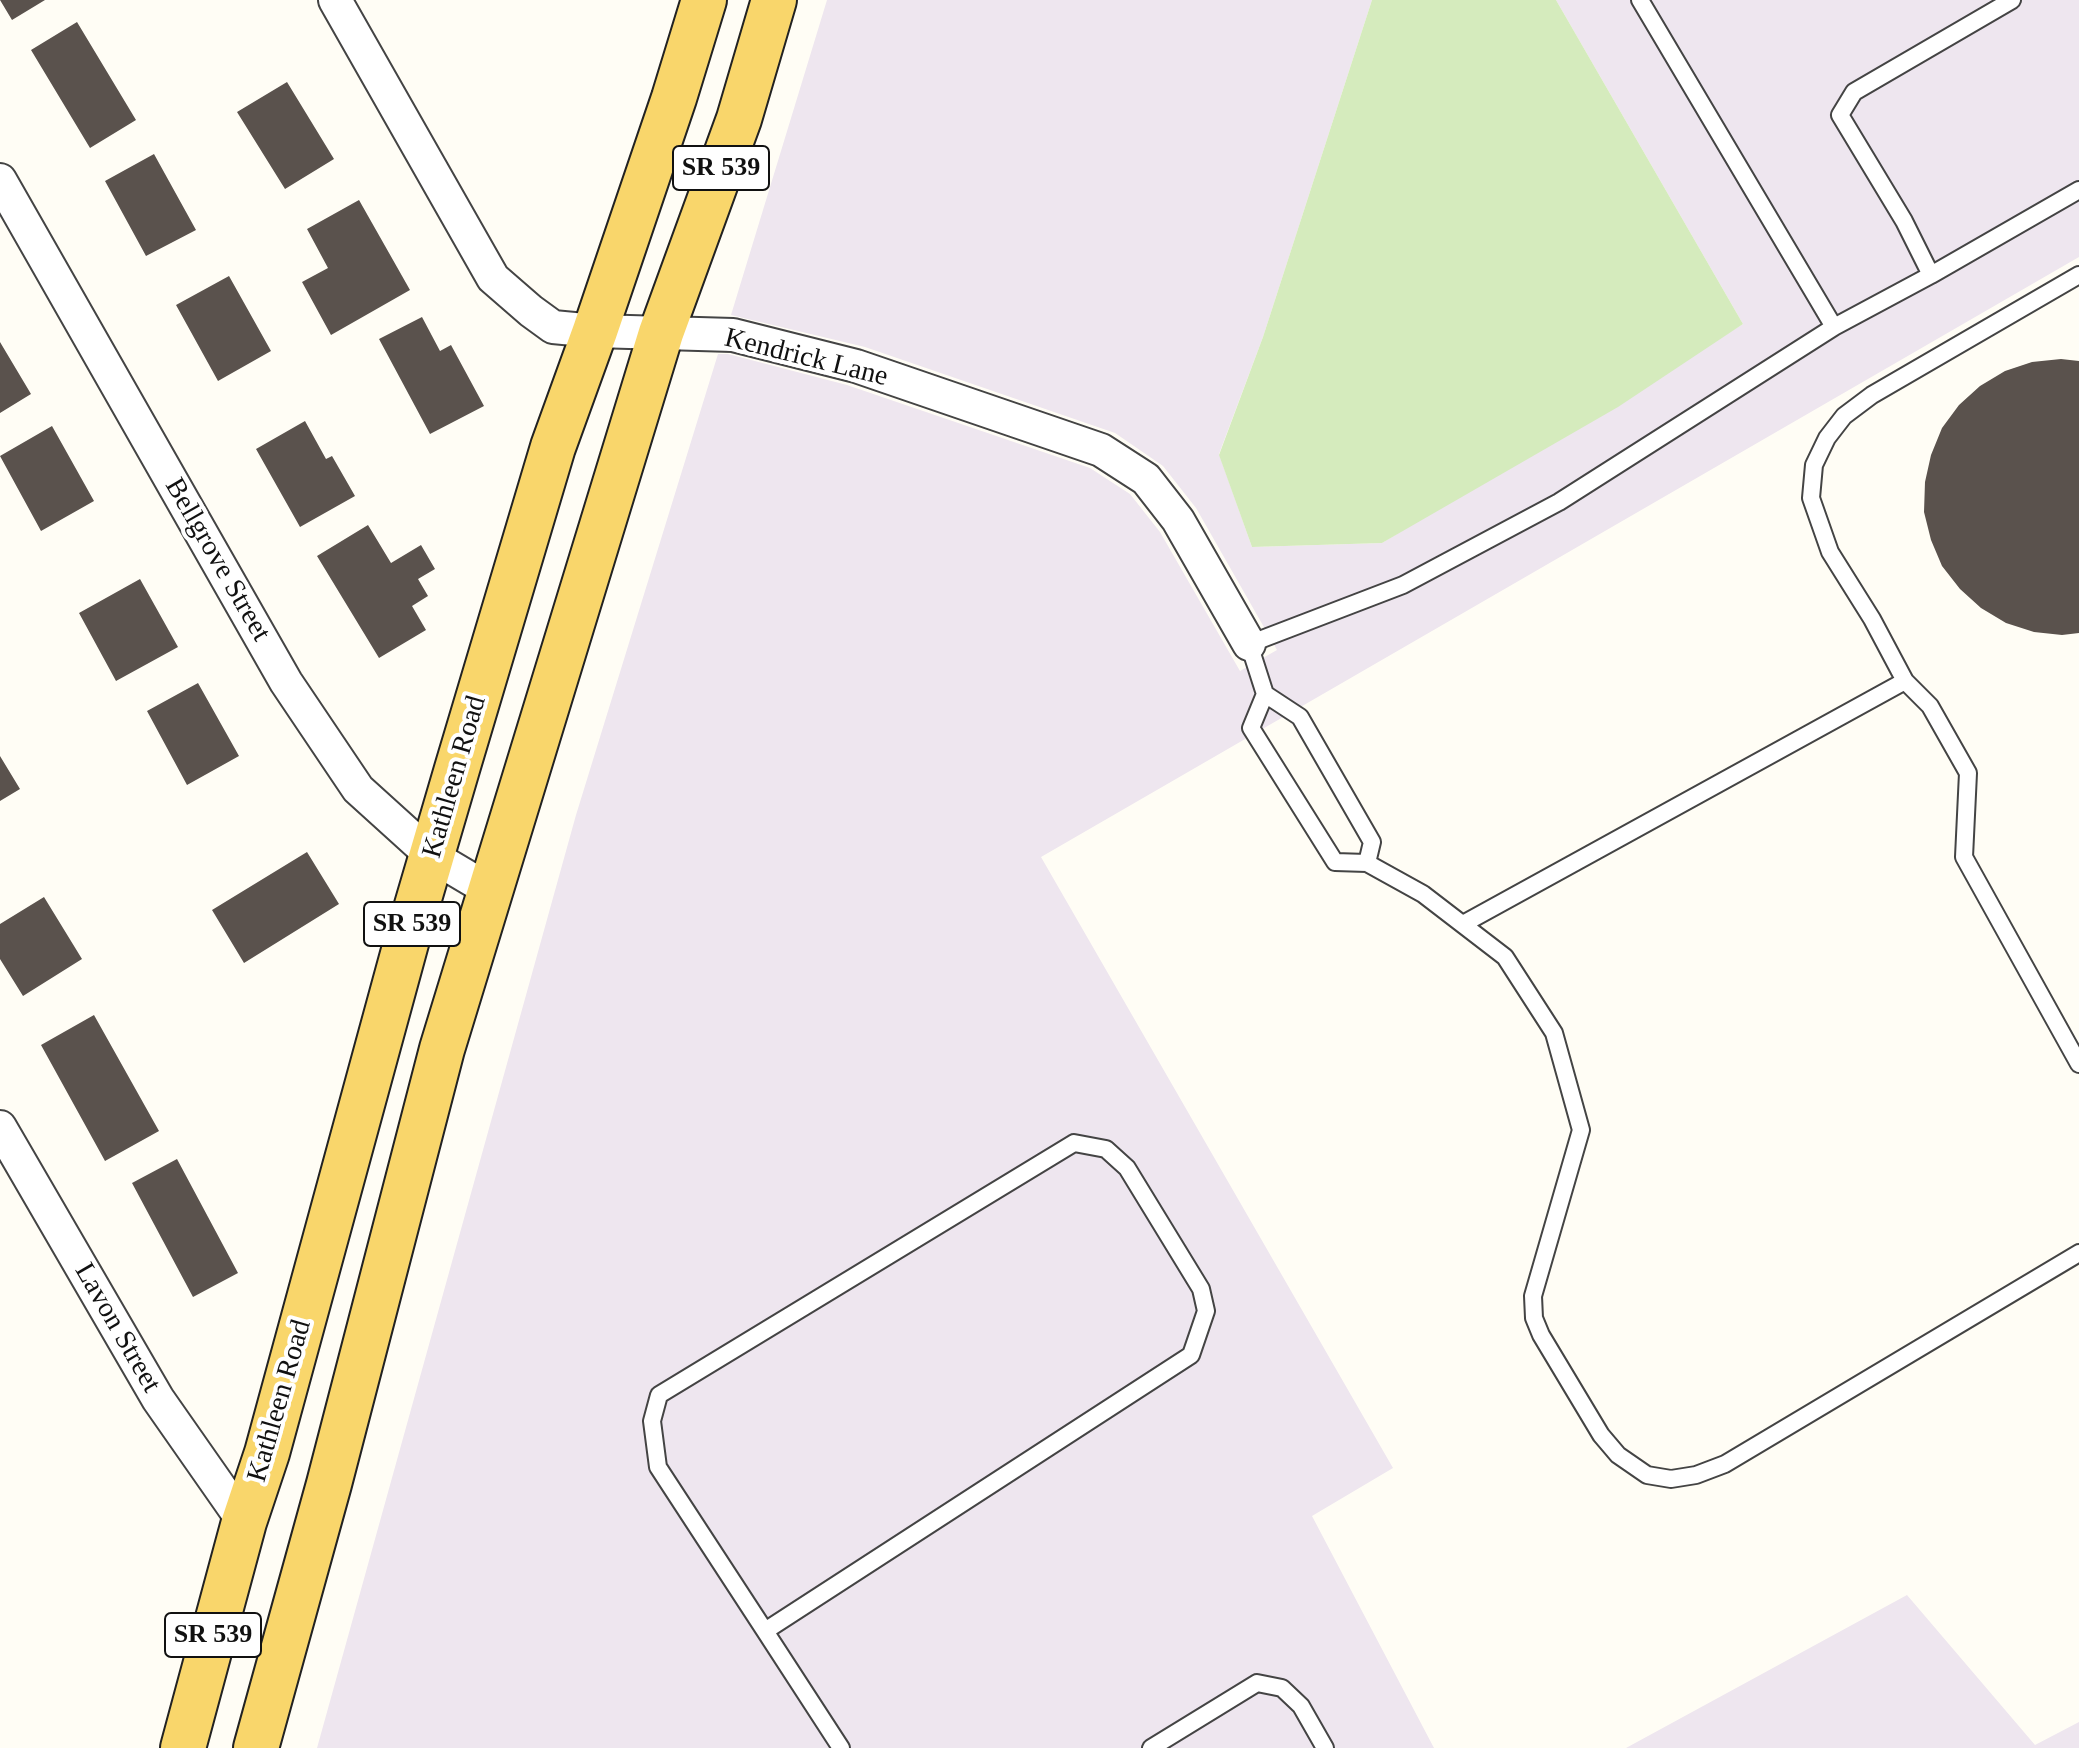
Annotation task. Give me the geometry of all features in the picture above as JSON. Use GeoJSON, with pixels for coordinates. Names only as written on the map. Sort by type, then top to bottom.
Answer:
{"type":"FeatureCollection","features":[{"type":"Feature","properties":{"kind":"main road","name":"Kathleen Road"},"geometry":{"type":"LineString","coordinates":[[183,1748],[432,856],[553,447],[674,98],[704,0]]}},
{"type":"Feature","properties":{"kind":"main road","name":"SR 539"},"geometry":{"type":"LineString","coordinates":[[256,1748],[329,1484],[442,1049],[661,333],[739,119],[774,0]]}},
{"type":"Feature","properties":{"kind":"street","name":"Kendrick Lane"},"geometry":{"type":"LineString","coordinates":[[335,0],[493,278],[553,327],[733,335],[856,366],[1101,450],[1146,479],[1178,520],[1249,644]]}},
{"type":"Feature","properties":{"kind":"street","name":"Bellgrove Street"},"geometry":{"type":"LineString","coordinates":[[0,180],[286,682],[358,789],[432,856],[491,891]]}},
{"type":"Feature","properties":{"kind":"street","name":"Lavon Street"},"geometry":{"type":"LineString","coordinates":[[0,1127],[158,1399],[244,1522]]}},
{"type":"Feature","properties":{"kind":"lane"},"geometry":{"type":"LineString","coordinates":[[1640,0],[1834,327]]}},
{"type":"Feature","properties":{"kind":"lane"},"geometry":{"type":"LineString","coordinates":[[1931,275],[1904,221],[1840,115],[1854,92],[2012,0]]}},
{"type":"Feature","properties":{"kind":"lane"},"geometry":{"type":"LineString","coordinates":[[1367,863],[1372,842],[1300,717],[1265,694],[1249,644],[1403,585],[1546,509],[1834,327],[2079,190]]}},
{"type":"Feature","properties":{"kind":"lane"},"geometry":{"type":"LineString","coordinates":[[2079,275],[1872,395],[1844,416],[1827,438],[1814,465],[1811,498],[1830,552],[1872,619],[1905,681],[1930,706],[1968,773],[1964,857],[2079,1064]]}},
{"type":"Feature","properties":{"kind":"lane"},"geometry":{"type":"LineString","coordinates":[[1463,924],[1905,681]]}},
{"type":"Feature","properties":{"kind":"lane"},"geometry":{"type":"LineString","coordinates":[[1265,694],[1251,728],[1335,862],[1367,863],[1423,894],[1463,924],[1505,957],[1554,1033],[1581,1130],[1533,1296],[1534,1318],[1601,1435],[1618,1455],[1647,1475],[1671,1479],[1696,1475],[1725,1464],[2079,1253]]}},
{"type":"Feature","properties":{"kind":"lane"},"geometry":{"type":"LineString","coordinates":[[765,1631],[1191,1355],[1206,1311],[1201,1289],[1127,1168],[1106,1149],[1074,1143],[659,1395],[652,1421],[658,1467],[841,1748]]}},
{"type":"Feature","properties":{"kind":"lane"},"geometry":{"type":"LineString","coordinates":[[1151,1748],[1257,1683],[1282,1688],[1301,1706],[1325,1748]]}},
{"type":"Feature","properties":{"kind":"shaded area"},"geometry":{"type":"Polygon","coordinates":[[[827,0],[1372,0],[1263,337],[1219,454],[1252,547],[1382,543],[1743,324],[1556,0],[2079,0],[2079,257],[1041,857],[1393,1468],[1312,1516],[1434,1748],[317,1748],[576,815],[718,354],[847,385],[1090,468],[1130,494],[1160,532],[1240,671],[1277,650],[1196,508],[1163,466],[1115,433],[865,347],[731,315],[827,0]]]}},
{"type":"Feature","properties":{"kind":"shaded area"},"geometry":{"type":"Polygon","coordinates":[[[1907,1595],[2035,1745],[2079,1722],[2079,1748],[1626,1748],[1907,1595]]]}},
{"type":"Feature","properties":{"kind":"green space"},"geometry":{"type":"Polygon","coordinates":[[[1372,0],[1556,0],[1743,324],[1618,407],[1382,543],[1252,547],[1219,455],[1263,337],[1372,0]]]}},
{"type":"Feature","properties":{"kind":"building"},"geometry":{"type":"Polygon","coordinates":[[[0,0],[45,0],[12,20],[0,0]]]}},
{"type":"Feature","properties":{"kind":"building"},"geometry":{"type":"Polygon","coordinates":[[[77,22],[136,120],[90,148],[31,50],[77,22]]]}},
{"type":"Feature","properties":{"kind":"building"},"geometry":{"type":"Polygon","coordinates":[[[287,82],[334,159],[285,189],[237,112],[287,82]]]}},
{"type":"Feature","properties":{"kind":"building"},"geometry":{"type":"Polygon","coordinates":[[[154,154],[196,230],[146,256],[105,181],[154,154]]]}},
{"type":"Feature","properties":{"kind":"building"},"geometry":{"type":"Polygon","coordinates":[[[359,200],[410,290],[331,335],[302,282],[328,268],[307,229],[359,200]]]}},
{"type":"Feature","properties":{"kind":"building"},"geometry":{"type":"Polygon","coordinates":[[[229,276],[271,351],[218,381],[176,305],[229,276]]]}},
{"type":"Feature","properties":{"kind":"building"},"geometry":{"type":"Polygon","coordinates":[[[422,317],[440,351],[451,345],[484,406],[430,434],[379,339],[422,317]]]}},
{"type":"Feature","properties":{"kind":"building"},"geometry":{"type":"Polygon","coordinates":[[[0,342],[31,394],[0,413],[0,342]]]}},
{"type":"Feature","properties":{"kind":"building"},"geometry":{"type":"Polygon","coordinates":[[[2079,361],[2079,633],[2062,635],[2034,632],[2006,623],[1981,608],[1960,589],[1942,566],[1924,512],[1925,482],[1931,455],[1942,428],[1959,405],[1980,386],[2005,371],[2032,362],[2079,361]]]}},
{"type":"Feature","properties":{"kind":"building"},"geometry":{"type":"Polygon","coordinates":[[[305,421],[326,459],[332,456],[355,496],[300,527],[256,449],[305,421]]]}},
{"type":"Feature","properties":{"kind":"building"},"geometry":{"type":"Polygon","coordinates":[[[52,426],[94,501],[41,531],[0,456],[52,426]]]}},
{"type":"Feature","properties":{"kind":"building"},"geometry":{"type":"Polygon","coordinates":[[[368,525],[391,563],[421,545],[435,569],[418,579],[428,596],[412,606],[426,630],[379,658],[317,556],[368,525]]]}},
{"type":"Feature","properties":{"kind":"building"},"geometry":{"type":"Polygon","coordinates":[[[140,579],[178,647],[116,681],[79,613],[140,579]]]}},
{"type":"Feature","properties":{"kind":"building"},"geometry":{"type":"Polygon","coordinates":[[[198,683],[239,756],[187,785],[147,711],[198,683]]]}},
{"type":"Feature","properties":{"kind":"building"},"geometry":{"type":"Polygon","coordinates":[[[0,756],[20,789],[0,801],[0,756]]]}},
{"type":"Feature","properties":{"kind":"building"},"geometry":{"type":"Polygon","coordinates":[[[307,852],[339,904],[244,963],[212,910],[307,852]]]}},
{"type":"Feature","properties":{"kind":"building"},"geometry":{"type":"Polygon","coordinates":[[[44,897],[82,959],[23,996],[0,959],[0,924],[44,897]]]}},
{"type":"Feature","properties":{"kind":"building"},"geometry":{"type":"Polygon","coordinates":[[[94,1015],[159,1131],[105,1161],[41,1045],[94,1015]]]}},
{"type":"Feature","properties":{"kind":"building"},"geometry":{"type":"Polygon","coordinates":[[[177,1159],[238,1273],[193,1297],[132,1183],[177,1159]]]}}]}
